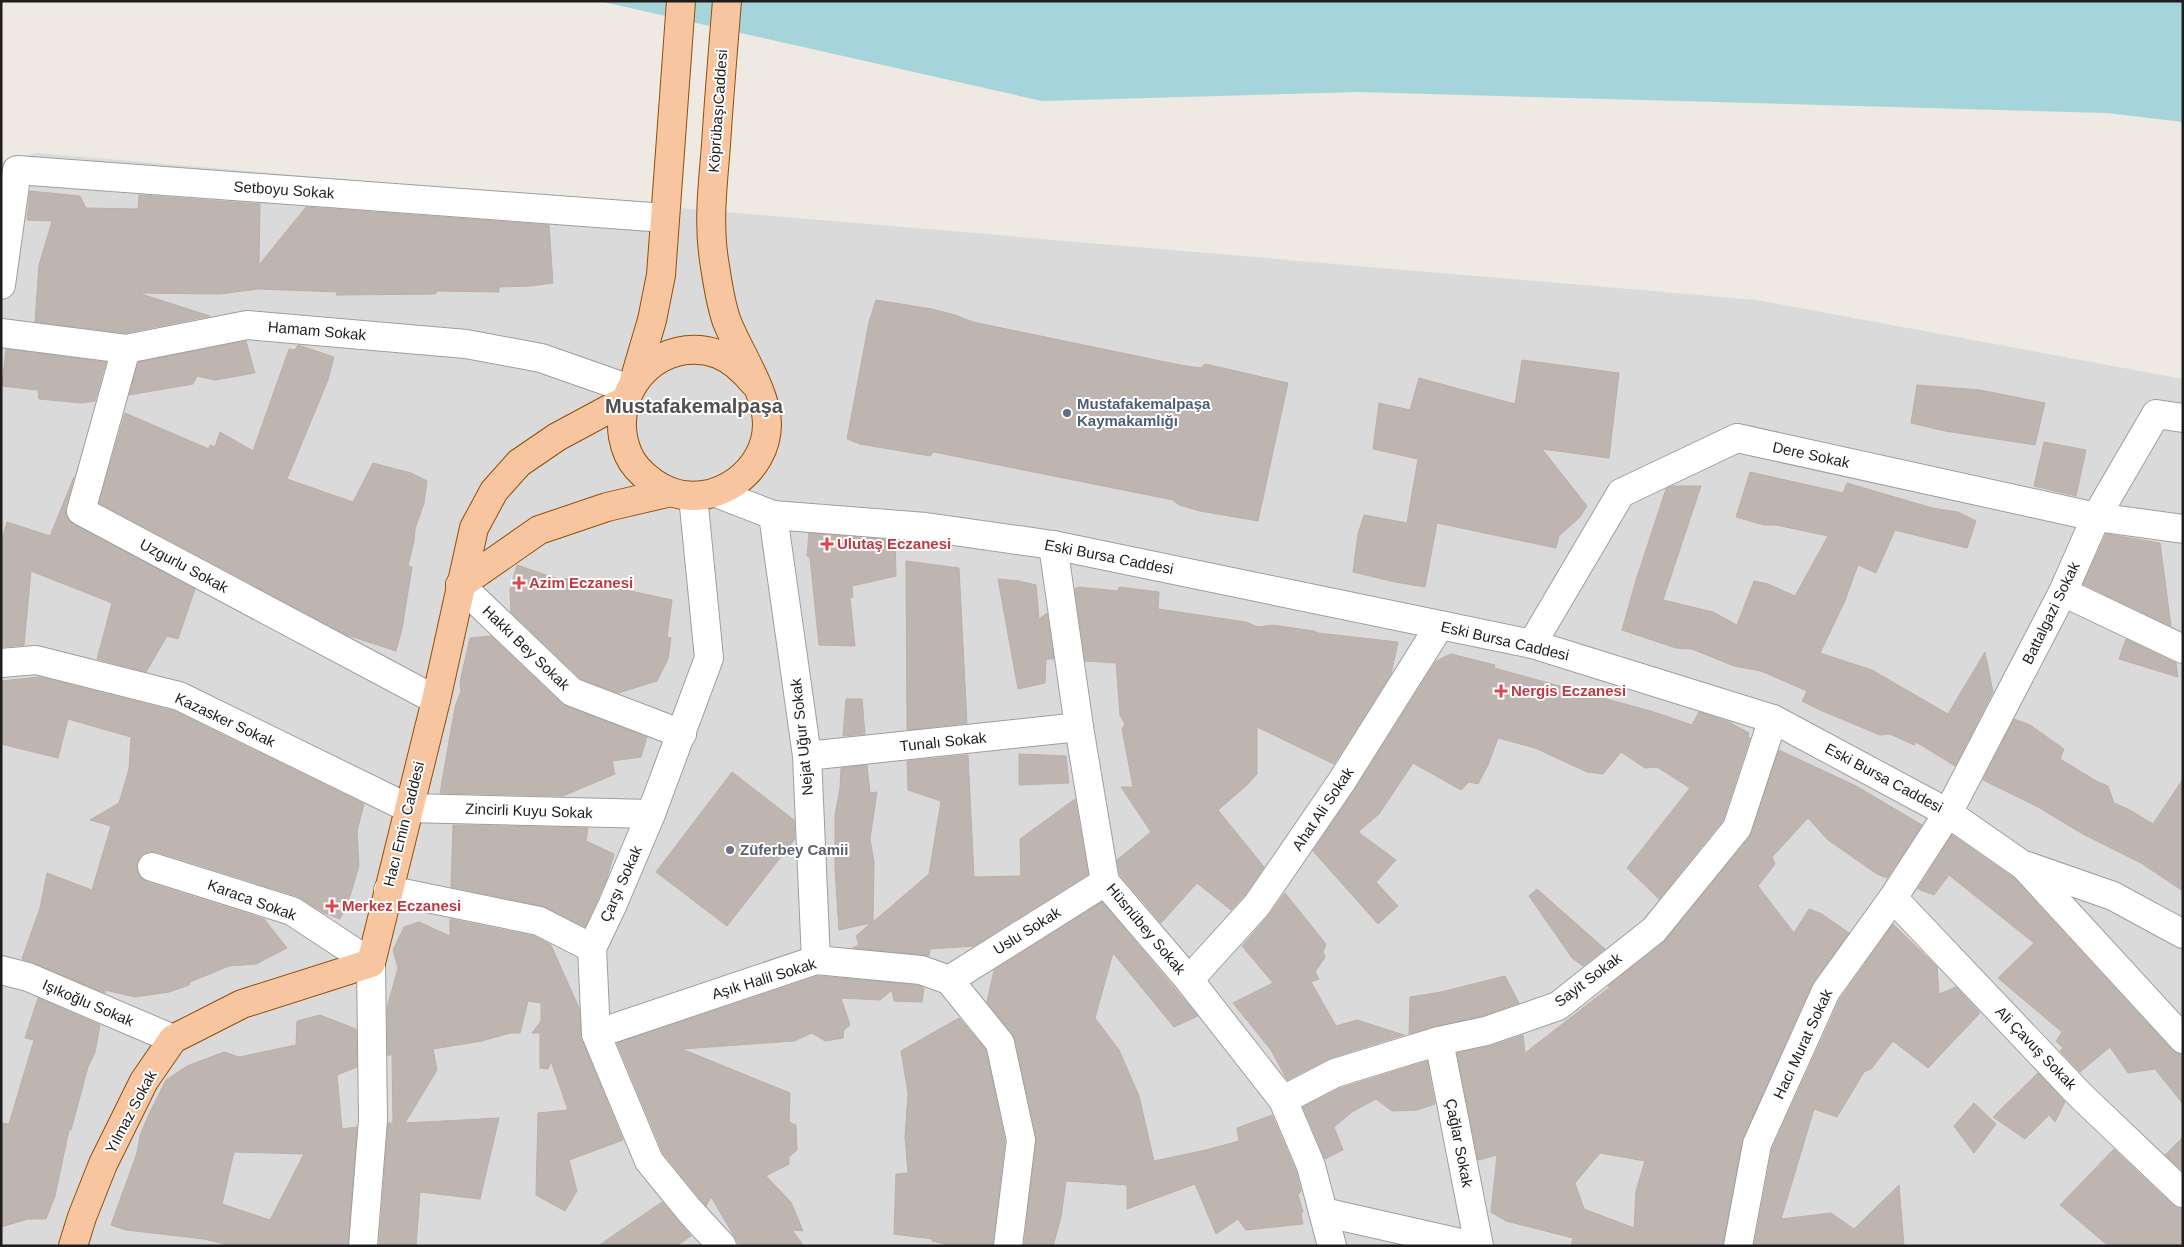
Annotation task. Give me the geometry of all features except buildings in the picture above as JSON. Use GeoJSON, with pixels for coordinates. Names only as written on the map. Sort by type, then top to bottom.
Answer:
{"type":"FeatureCollection","features":[{"type":"Feature","properties":{"kind":"main road"},"geometry":{"type":"LineString","coordinates":[[681,1],[660,275],[652,320],[629,391],[621,424],[628,453],[635,466],[651,482],[693,494]]}},
{"type":"Feature","properties":{"kind":"main road","name":"KöprübaşıCaddesi"},"geometry":{"type":"LineString","coordinates":[[727,1],[710,220],[714,260],[727,320],[754,383]]}},
{"type":"Feature","properties":{"kind":"main road"},"geometry":{"type":"LineString","coordinates":[[460,584],[539,530],[607,507],[693,494],[736,483],[752,467],[762,447],[767,425],[764,403],[754,383],[738,366],[718,354],[694,350],[671,354],[650,364],[629,391]]}},
{"type":"Feature","properties":{"kind":"main road","name":"Hacı Emin Caddesi"},"geometry":{"type":"LineString","coordinates":[[371,962],[436,700],[460,584],[474,528],[494,491],[519,462],[629,391]]}},
{"type":"Feature","properties":{"kind":"main road","name":"Yılmaz Sokak"},"geometry":{"type":"LineString","coordinates":[[72,1246],[103,1164],[144,1081],[173,1039],[242,1004],[371,962]]}},
{"type":"Feature","properties":{"kind":"street","name":"Setboyu Sokak"},"geometry":{"type":"LineString","coordinates":[[1,285],[9,170],[665,218]]}},
{"type":"Feature","properties":{"kind":"street","name":"Hamam Sokak"},"geometry":{"type":"LineString","coordinates":[[1,333],[126,350],[247,325],[466,344],[541,358],[629,391]]}},
{"type":"Feature","properties":{"kind":"street","name":"Uzgurlu Sokak"},"geometry":{"type":"LineString","coordinates":[[126,350],[81,511],[436,700]]}},
{"type":"Feature","properties":{"kind":"street","name":"Battalgazi Sokak"},"geometry":{"type":"LineString","coordinates":[[1948,813],[2063,592],[2096,517],[2156,414],[2183,418]]}},
{"type":"Feature","properties":{"kind":"street","name":"Dere Sokak"},"geometry":{"type":"LineString","coordinates":[[1532,644],[1621,493],[1737,438],[2096,517],[2183,529]]}},
{"type":"Feature","properties":{"kind":"street","name":"Eski Bursa Caddesi"},"geometry":{"type":"LineString","coordinates":[[693,494],[773,515],[926,527],[1054,544],[1532,644],[1773,719],[1948,813],[2024,866],[2183,1039]]}},
{"type":"Feature","properties":{"kind":"street","name":"Çarşı Sokak"},"geometry":{"type":"LineString","coordinates":[[693,494],[709,658],[651,814],[592,948],[596,1034],[649,1161],[689,1210],[722,1246]]}},
{"type":"Feature","properties":{"kind":"street","name":"Nejat Uğur Sokak"},"geometry":{"type":"LineString","coordinates":[[773,515],[807,756],[816,960]]}},
{"type":"Feature","properties":{"kind":"street","name":"Hüsnübey Sokak"},"geometry":{"type":"LineString","coordinates":[[1054,544],[1079,727],[1105,882],[1189,980],[1283,1100],[1311,1166],[1332,1246]]}},
{"type":"Feature","properties":{"kind":"street","name":"Hakkı Bey Sokak"},"geometry":{"type":"LineString","coordinates":[[460,584],[572,692],[682,734]]}},
{"type":"Feature","properties":{"kind":"street"},"geometry":{"type":"LineString","coordinates":[[2063,592],[2183,649]]}},
{"type":"Feature","properties":{"kind":"street","name":"Ahat Ali Sokak"},"geometry":{"type":"LineString","coordinates":[[1189,980],[1257,905],[1342,782],[1440,625]]}},
{"type":"Feature","properties":{"kind":"street","name":"Kazasker Sokak"},"geometry":{"type":"LineString","coordinates":[[1,662],[36,660],[179,696],[408,808]]}},
{"type":"Feature","properties":{"kind":"street","name":"Sayit Sokak"},"geometry":{"type":"LineString","coordinates":[[1283,1100],[1335,1073],[1439,1041],[1486,1031],[1558,1006],[1654,930],[1737,828],[1773,719]]}},
{"type":"Feature","properties":{"kind":"street","name":"Tunalı Sokak"},"geometry":{"type":"LineString","coordinates":[[807,756],[1079,727]]}},
{"type":"Feature","properties":{"kind":"street","name":"Zincirli Kuyu Sokak"},"geometry":{"type":"LineString","coordinates":[[408,808],[651,814]]}},
{"type":"Feature","properties":{"kind":"street","name":"Hacı Murat Sokak"},"geometry":{"type":"LineString","coordinates":[[1738,1246],[1757,1144],[1826,991],[1893,898],[1948,813]]}},
{"type":"Feature","properties":{"kind":"street","name":"Karaca Sokak"},"geometry":{"type":"LineString","coordinates":[[152,866],[292,912],[371,962]]}},
{"type":"Feature","properties":{"kind":"street"},"geometry":{"type":"LineString","coordinates":[[2024,866],[2113,896],[2183,934]]}},
{"type":"Feature","properties":{"kind":"street","name":"Uslu Sokak"},"geometry":{"type":"LineString","coordinates":[[949,980],[1105,882]]}},
{"type":"Feature","properties":{"kind":"street"},"geometry":{"type":"LineString","coordinates":[[388,890],[538,921],[592,948]]}},
{"type":"Feature","properties":{"kind":"street","name":"Ali Çavuş Sokak"},"geometry":{"type":"LineString","coordinates":[[1893,898],[2080,1095],[2183,1193]]}},
{"type":"Feature","properties":{"kind":"street","name":"Aşık Halil Sokak"},"geometry":{"type":"LineString","coordinates":[[596,1034],[816,960],[921,970],[949,980]]}},
{"type":"Feature","properties":{"kind":"street","name":"Hacı Emin Caddesi"},"geometry":{"type":"LineString","coordinates":[[363,1246],[373,1120],[371,962]]}},
{"type":"Feature","properties":{"kind":"street","name":"Işıkoğlu Sokak"},"geometry":{"type":"LineString","coordinates":[[1,970],[28,977],[173,1039]]}},
{"type":"Feature","properties":{"kind":"street"},"geometry":{"type":"LineString","coordinates":[[949,980],[1000,1043],[1022,1140],[1008,1246]]}},
{"type":"Feature","properties":{"kind":"street","name":"Çağlar Sokak"},"geometry":{"type":"LineString","coordinates":[[1439,1041],[1479,1246]]}},
{"type":"Feature","properties":{"kind":"street"},"geometry":{"type":"LineString","coordinates":[[1323,1212],[1472,1246]]}},
{"type":"Feature","properties":{"kind":"shaded area"},"geometry":{"type":"Polygon","coordinates":[[[37,153],[1757,300],[2183,379],[2183,1246],[1,1246],[1,161],[37,153]]]}},
{"type":"Feature","properties":{"kind":"water"},"geometry":{"type":"Polygon","coordinates":[[[599,1],[2183,1],[2183,122],[2107,113],[1358,92],[1042,101],[599,1]]]}},
{"type":"Feature","properties":{"kind":"place","name":"Mustafakemalpaşa Kaymakamlığı"},"geometry":{"type":"Point","coordinates":[1067,413]}},
{"type":"Feature","properties":{"kind":"place","name":"Ulutaş Eczanesi"},"geometry":{"type":"Point","coordinates":[827,544]}},
{"type":"Feature","properties":{"kind":"place","name":"Azim Eczanesi"},"geometry":{"type":"Point","coordinates":[519,583]}},
{"type":"Feature","properties":{"kind":"place","name":"Nergis Eczanesi"},"geometry":{"type":"Point","coordinates":[1501,691]}},
{"type":"Feature","properties":{"kind":"place","name":"Züferbey Camii"},"geometry":{"type":"Point","coordinates":[730,850]}},
{"type":"Feature","properties":{"kind":"place","name":"Merkez Eczanesi"},"geometry":{"type":"Point","coordinates":[332,906]}},
{"type":"Feature","properties":{"kind":"district","name":"Mustafakemalpaşa"},"geometry":{"type":"Point","coordinates":[694,406]}}]}
